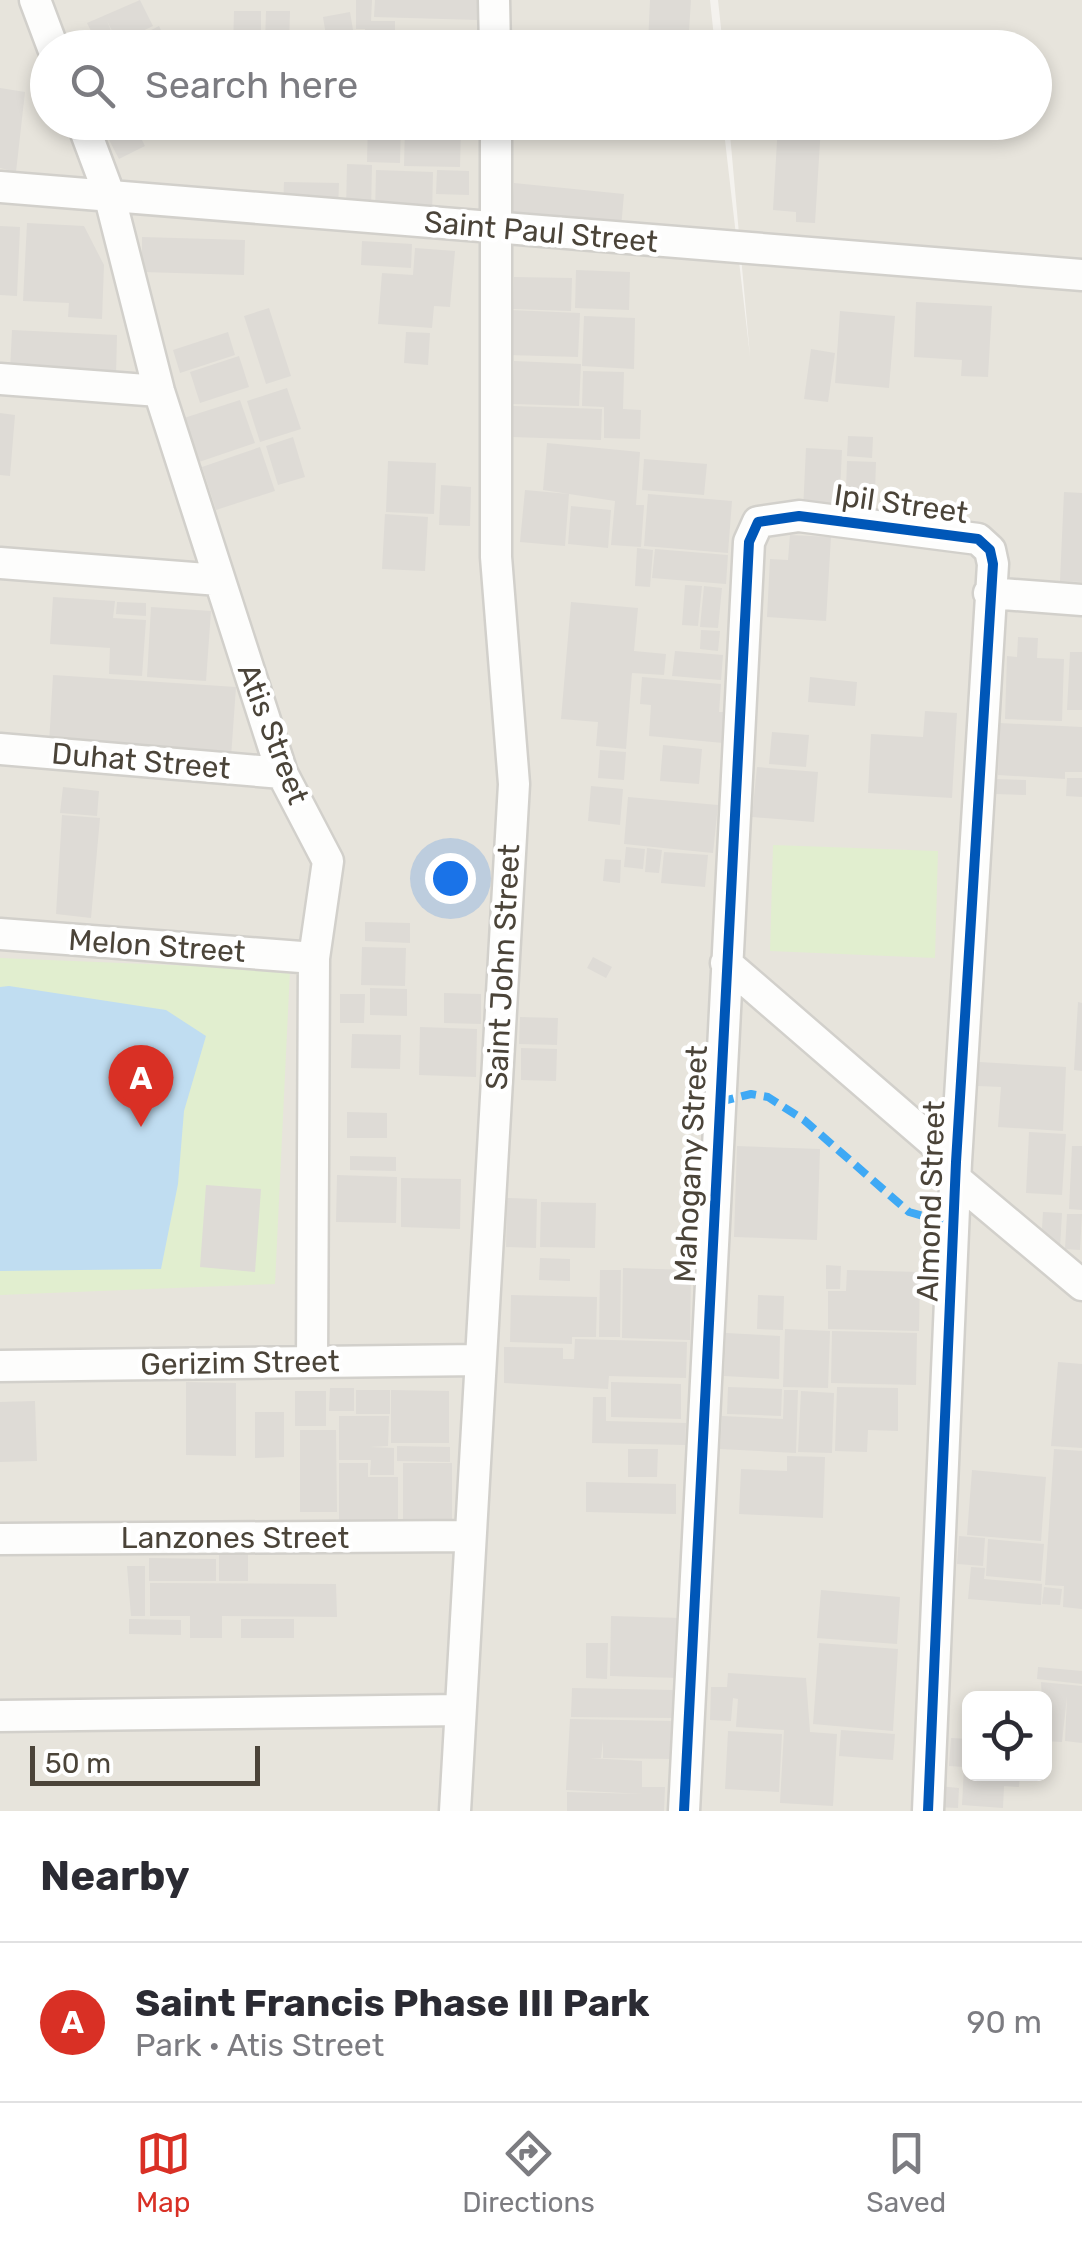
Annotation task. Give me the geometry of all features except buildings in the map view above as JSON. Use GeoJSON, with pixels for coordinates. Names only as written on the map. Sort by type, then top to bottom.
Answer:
{"type":"FeatureCollection","features":[{"type":"Feature","properties":{"kind":"street"},"geometry":{"type":"LineString","coordinates":[[35,0],[46,30]]}},
{"type":"Feature","properties":{"kind":"street"},"geometry":{"type":"LineString","coordinates":[[494,0],[495,30]]}},
{"type":"Feature","properties":{"kind":"street","name":"Atis Street"},"geometry":{"type":"LineString","coordinates":[[89,140],[110,194],[159,392],[282,773],[328,861],[314,958],[312,1362]]}},
{"type":"Feature","properties":{"kind":"street","name":"Saint John Street"},"geometry":{"type":"LineString","coordinates":[[455,1811],[514,784],[496,557],[496,140]]}},
{"type":"Feature","properties":{"kind":"street","name":"Saint Paul Street"},"geometry":{"type":"LineString","coordinates":[[0,188],[1082,275]]}},
{"type":"Feature","properties":{"kind":"street"},"geometry":{"type":"LineString","coordinates":[[0,379],[159,392]]}},
{"type":"Feature","properties":{"kind":"street","name":"Ipil Street"},"geometry":{"type":"LineString","coordinates":[[758,522],[799,516],[978,539],[990,550],[993,564],[989,593]]}},
{"type":"Feature","properties":{"kind":"street","name":"Mahogany Street"},"geometry":{"type":"LineString","coordinates":[[684,1811],[749,542],[758,522]]}},
{"type":"Feature","properties":{"kind":"street"},"geometry":{"type":"LineString","coordinates":[[0,563],[219,580]]}},
{"type":"Feature","properties":{"kind":"street"},"geometry":{"type":"LineString","coordinates":[[989,593],[1082,600]]}},
{"type":"Feature","properties":{"kind":"street","name":"Almond Street"},"geometry":{"type":"LineString","coordinates":[[928,1811],[989,593]]}},
{"type":"Feature","properties":{"kind":"street","name":"Duhat Street"},"geometry":{"type":"LineString","coordinates":[[0,749],[282,773]]}},
{"type":"Feature","properties":{"kind":"street","name":"Melon Street"},"geometry":{"type":"LineString","coordinates":[[0,934],[314,958]]}},
{"type":"Feature","properties":{"kind":"street"},"geometry":{"type":"LineString","coordinates":[[726,963],[1082,1285]]}},
{"type":"Feature","properties":{"kind":"street","name":"Gerizim Street"},"geometry":{"type":"LineString","coordinates":[[0,1366],[479,1360]]}},
{"type":"Feature","properties":{"kind":"street","name":"Lanzones Street"},"geometry":{"type":"LineString","coordinates":[[0,1539],[470,1536]]}},
{"type":"Feature","properties":{"kind":"street"},"geometry":{"type":"LineString","coordinates":[[0,1716],[460,1710]]}},
{"type":"Feature","properties":{"kind":"shaded area"},"geometry":{"type":"Polygon","coordinates":[[[0,0],[710,0],[713,30],[30,30],[30,140],[725,140],[750,356],[731,140],[1052,140],[1052,30],[721,30],[718,0],[1082,0],[1082,1811],[0,1811],[0,0]]]}},
{"type":"Feature","properties":{"kind":"green space"},"geometry":{"type":"Polygon","coordinates":[[[773,845],[938,851],[935,958],[770,951],[773,845]]]}},
{"type":"Feature","properties":{"kind":"green space"},"geometry":{"type":"Polygon","coordinates":[[[0,958],[290,970],[275,1284],[0,1295],[0,958]]]}},
{"type":"Feature","properties":{"kind":"water"},"geometry":{"type":"Polygon","coordinates":[[[0,987],[166,1010],[206,1036],[184,1111],[178,1184],[161,1269],[0,1271],[0,987]]]}},
{"type":"Feature","properties":{"kind":"marked path"},"geometry":{"type":"LineString","coordinates":[[719,1102],[751,1094],[768,1097],[804,1120],[909,1212],[954,1225]]}},
{"type":"Feature","properties":{"kind":"cycle path"},"geometry":{"type":"LineString","coordinates":[[684,1811],[749,542],[758,522],[799,516],[978,539],[990,550],[993,564],[956,1162],[928,1811]]}},
{"type":"Feature","properties":{"kind":"place","name":"Saint Francis Phase III Park"},"geometry":{"type":"Point","coordinates":[141,1127]}}]}
